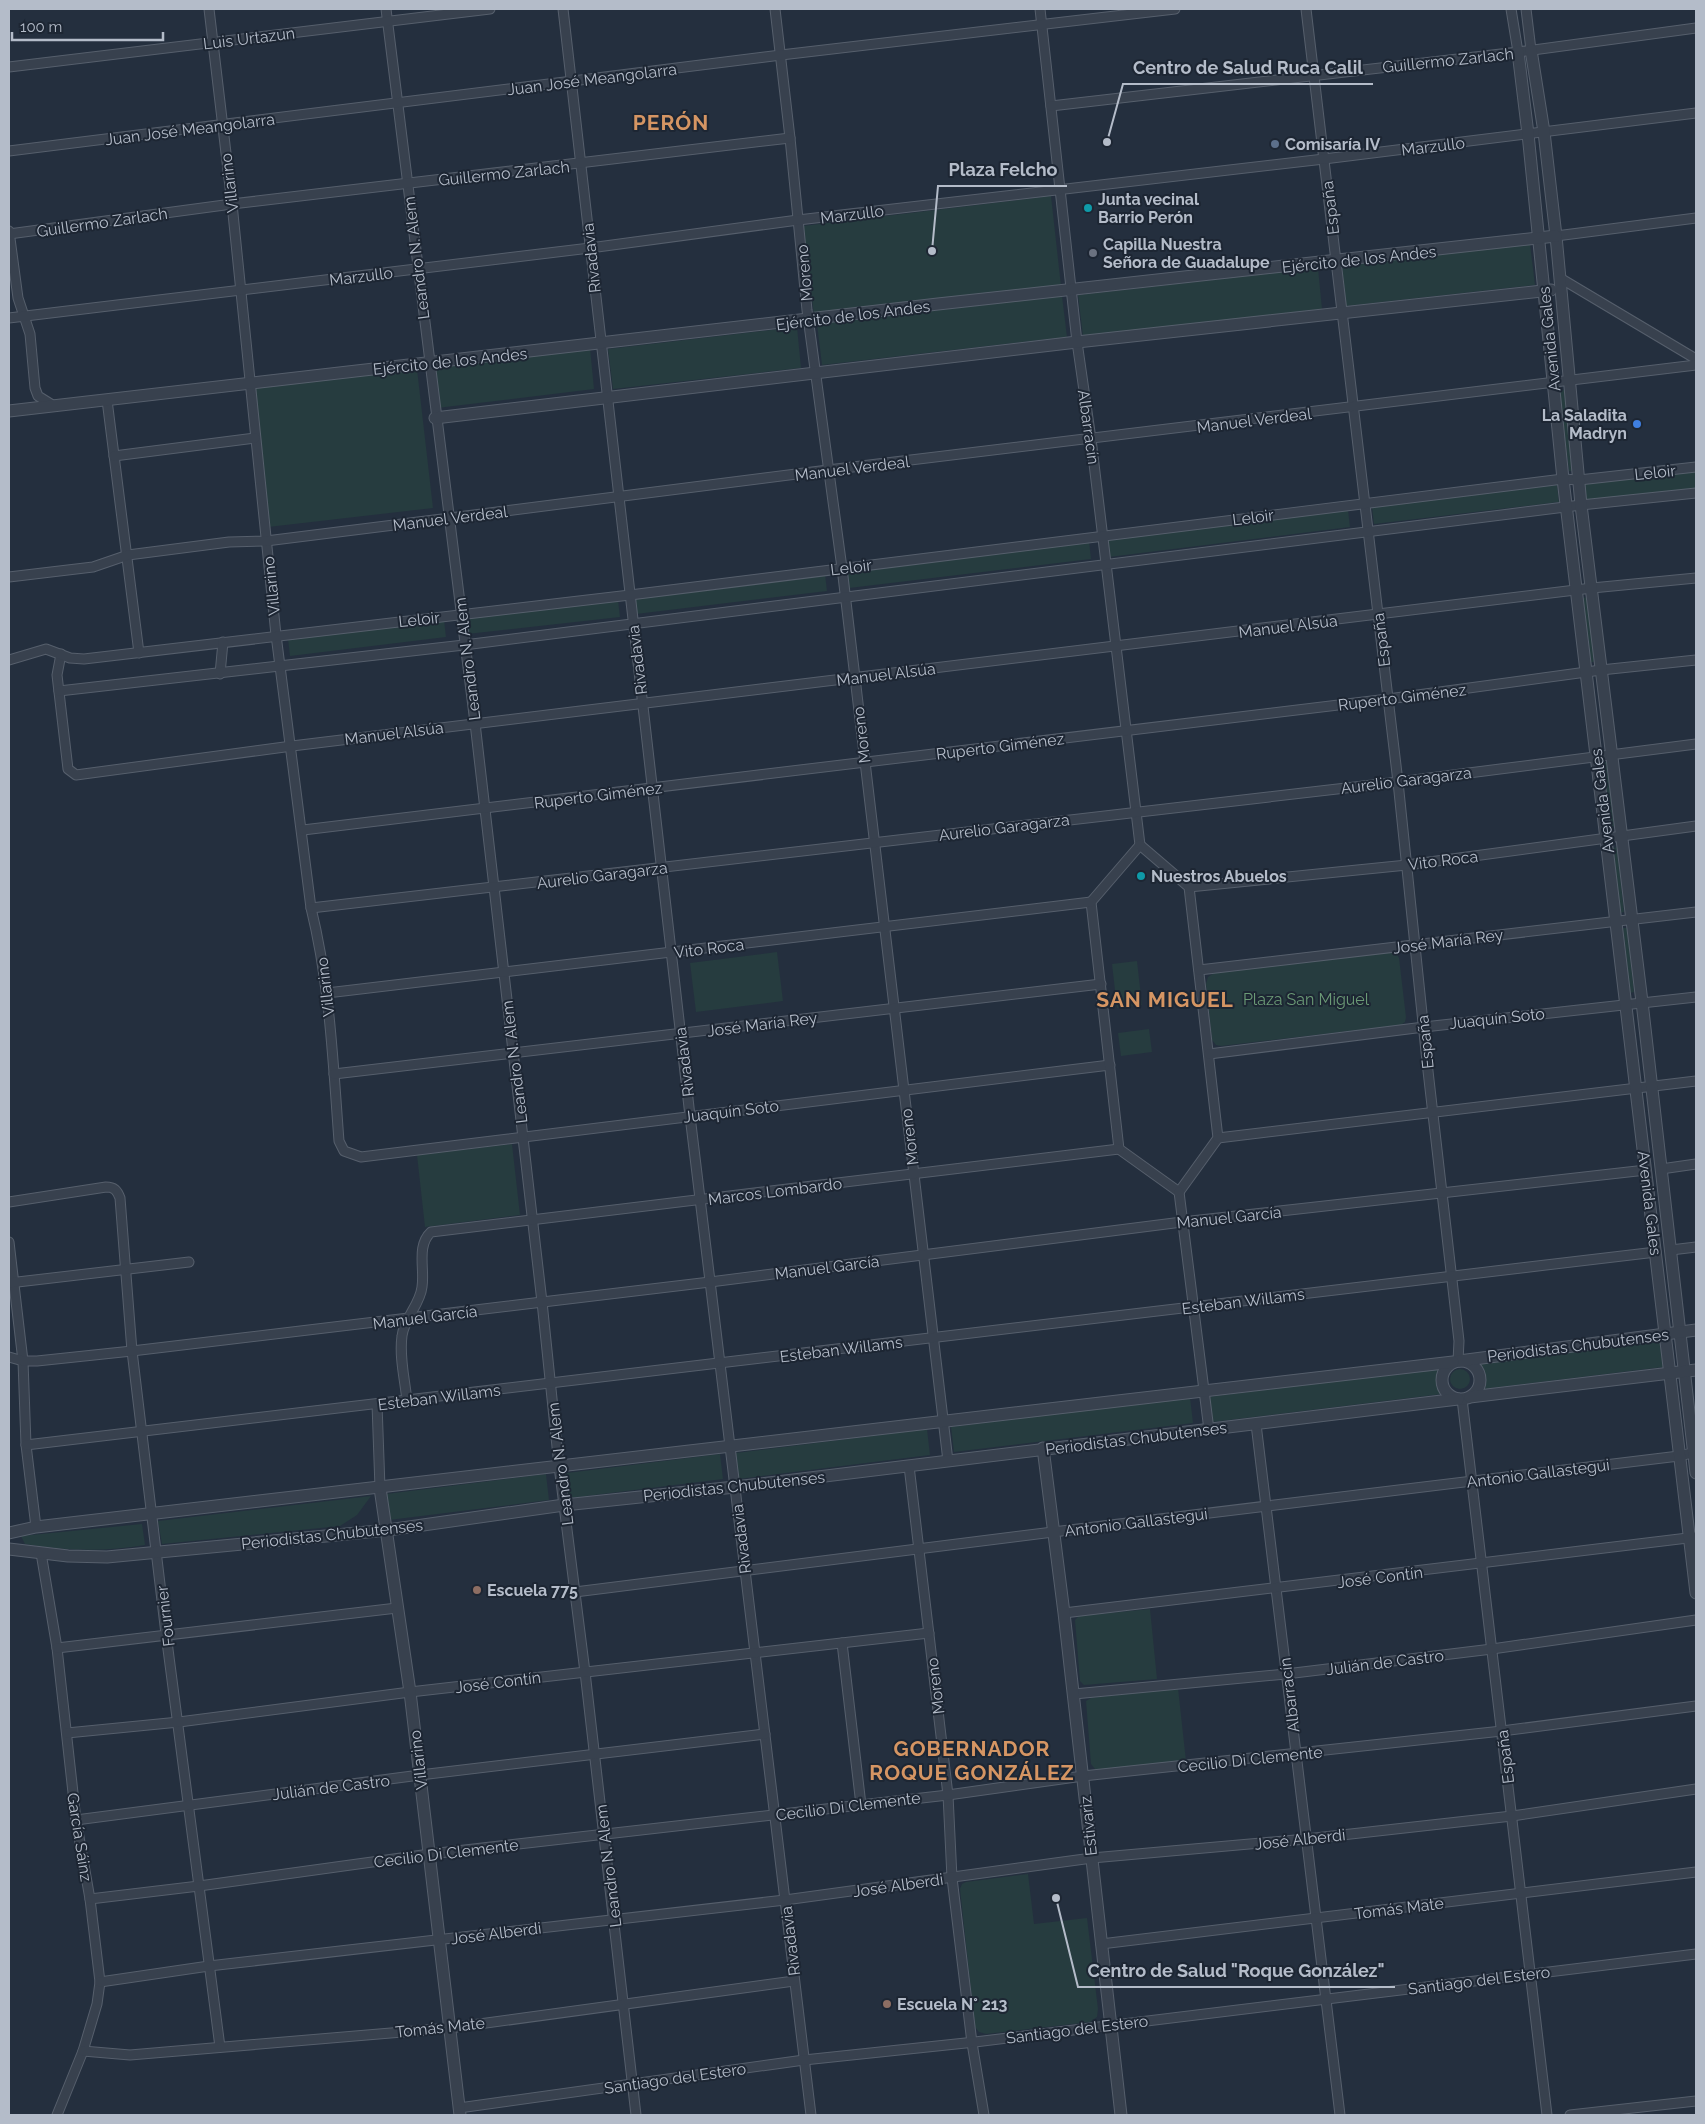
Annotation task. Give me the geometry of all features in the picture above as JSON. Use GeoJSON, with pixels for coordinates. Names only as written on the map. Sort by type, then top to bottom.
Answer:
{"type":"FeatureCollection","features":[{"type":"Feature","properties":{"kind":"street","name":"Villarino"},"geometry":{"type":"LineString","coordinates":[[209,9],[232,204],[251,382],[254,438],[276,635],[303,830],[311,908],[321,950],[327,993],[339,1141],[344,1151],[353,1155]]}},
{"type":"Feature","properties":{"kind":"street","name":"Leandro N. Alem"},"geometry":{"type":"LineString","coordinates":[[386,9],[435,418],[450,518],[485,808],[559,1466],[595,1754],[636,2115]]}},
{"type":"Feature","properties":{"kind":"street","name":"Luis Urtazun"},"geometry":{"type":"LineString","coordinates":[[9,67],[490,9]]}},
{"type":"Feature","properties":{"kind":"street","name":"Rivadavia"},"geometry":{"type":"LineString","coordinates":[[563,9],[690,1116],[811,2115]]}},
{"type":"Feature","properties":{"kind":"street","name":"Moreno"},"geometry":{"type":"LineString","coordinates":[[775,9],[809,320],[842,568],[948,1461]]}},
{"type":"Feature","properties":{"kind":"street","name":"Albarracín"},"geometry":{"type":"LineString","coordinates":[[1040,9],[1078,342],[1140,845]]}},
{"type":"Feature","properties":{"kind":"street","name":"Juan José Meangolarra"},"geometry":{"type":"LineString","coordinates":[[9,152],[781,55],[1176,9]]}},
{"type":"Feature","properties":{"kind":"street","name":"España"},"geometry":{"type":"LineString","coordinates":[[1306,9],[1398,782],[1459,1341],[1457,1361]]}},
{"type":"Feature","properties":{"kind":"street","name":"Avenida Gales"},"geometry":{"type":"LineString","coordinates":[[1511,9],[1528,134],[1563,479],[1588,674],[1627,1004],[1635,1088],[1679,1456],[1693,1538],[1696,1593]]}},
{"type":"Feature","properties":{"kind":"street","name":"Avenida Gales"},"geometry":{"type":"LineString","coordinates":[[1526,9],[1544,132],[1556,236],[1581,505],[1652,1085],[1696,1473]]}},
{"type":"Feature","properties":{"kind":"street","name":"Guillermo Zarlach"},"geometry":{"type":"LineString","coordinates":[[1051,106],[1518,52],[1696,28]]}},
{"type":"Feature","properties":{"kind":"street","name":"Marzullo"},"geometry":{"type":"LineString","coordinates":[[9,318],[590,248],[798,220],[1324,159],[1696,113]]}},
{"type":"Feature","properties":{"kind":"street","name":"Guillermo Zarlach"},"geometry":{"type":"LineString","coordinates":[[9,233],[232,204],[790,138]]}},
{"type":"Feature","properties":{"kind":"street","name":"Ejército de los Andes"},"geometry":{"type":"LineString","coordinates":[[9,411],[251,382],[429,364],[1072,290],[1538,239],[1696,218]]}},
{"type":"Feature","properties":{"kind":"street"},"geometry":{"type":"LineString","coordinates":[[9,233],[18,298],[30,334],[35,388],[38,396],[54,406]]}},
{"type":"Feature","properties":{"kind":"street"},"geometry":{"type":"LineString","coordinates":[[435,418],[1078,342],[1544,291],[1560,284],[1696,359]]}},
{"type":"Feature","properties":{"kind":"street","name":"Manuel Verdeal"},"geometry":{"type":"LineString","coordinates":[[9,577],[93,567],[128,555],[229,542],[266,540],[450,518],[828,470],[1696,365]]}},
{"type":"Feature","properties":{"kind":"street"},"geometry":{"type":"LineString","coordinates":[[107,400],[139,652]]}},
{"type":"Feature","properties":{"kind":"street"},"geometry":{"type":"LineString","coordinates":[[114,456],[254,438]]}},
{"type":"Feature","properties":{"kind":"street","name":"Leloir"},"geometry":{"type":"LineString","coordinates":[[9,660],[46,649],[70,658],[84,659],[630,595],[1563,479],[1579,480],[1696,467]]}},
{"type":"Feature","properties":{"kind":"street","name":"Leloir"},"geometry":{"type":"LineString","coordinates":[[59,691],[464,645],[1368,531],[1696,493]]}},
{"type":"Feature","properties":{"kind":"street","name":"Manuel Alsúa"},"geometry":{"type":"LineString","coordinates":[[59,691],[68,769],[76,775],[292,746],[642,703],[1592,588],[1696,578]]}},
{"type":"Feature","properties":{"kind":"street"},"geometry":{"type":"LineString","coordinates":[[220,674],[223,642]]}},
{"type":"Feature","properties":{"kind":"street"},"geometry":{"type":"LineString","coordinates":[[59,691],[57,675],[61,654]]}},
{"type":"Feature","properties":{"kind":"street","name":"Ruperto Giménez"},"geometry":{"type":"LineString","coordinates":[[303,830],[1388,699],[1588,674],[1601,670],[1696,660]]}},
{"type":"Feature","properties":{"kind":"street","name":"Aurelio Garagarza"},"geometry":{"type":"LineString","coordinates":[[311,908],[1398,782],[1612,753],[1696,744]]}},
{"type":"Feature","properties":{"kind":"street","name":"Vito Roca"},"geometry":{"type":"LineString","coordinates":[[1189,886],[1407,865],[1696,826]]}},
{"type":"Feature","properties":{"kind":"street"},"geometry":{"type":"LineString","coordinates":[[1179,1192],[1119,1149],[1091,902],[1140,845],[1189,886],[1209,1054],[1218,1138],[1179,1192],[1209,1430]]}},
{"type":"Feature","properties":{"kind":"street","name":"Vito Roca"},"geometry":{"type":"LineString","coordinates":[[327,993],[1091,902]]}},
{"type":"Feature","properties":{"kind":"street","name":"José María Rey"},"geometry":{"type":"LineString","coordinates":[[1199,970],[1696,912]]}},
{"type":"Feature","properties":{"kind":"street","name":"José María Rey"},"geometry":{"type":"LineString","coordinates":[[334,1074],[1101,984]]}},
{"type":"Feature","properties":{"kind":"street","name":"Juaquín Soto"},"geometry":{"type":"LineString","coordinates":[[1209,1054],[1424,1027],[1696,997]]}},
{"type":"Feature","properties":{"kind":"street","name":"Juaquín Soto"},"geometry":{"type":"LineString","coordinates":[[353,1155],[362,1157],[1110,1065]]}},
{"type":"Feature","properties":{"kind":"street"},"geometry":{"type":"LineString","coordinates":[[1218,1138],[1696,1081]]}},
{"type":"Feature","properties":{"kind":"street","name":"Marcos Lombardo"},"geometry":{"type":"LineString","coordinates":[[408,1319],[421,1295],[423,1284],[423,1248],[426,1237],[431,1232],[1119,1149]]}},
{"type":"Feature","properties":{"kind":"street"},"geometry":{"type":"LineString","coordinates":[[1661,1169],[1696,1164]]}},
{"type":"Feature","properties":{"kind":"street","name":"Manuel García"},"geometry":{"type":"LineString","coordinates":[[9,1357],[23,1361],[37,1361],[132,1351],[710,1282],[1182,1222],[1646,1170]]}},
{"type":"Feature","properties":{"kind":"street","name":"Fournier"},"geometry":{"type":"LineString","coordinates":[[9,1202],[112,1187],[118,1191],[120,1198],[132,1351],[166,1634],[220,2047]]}},
{"type":"Feature","properties":{"kind":"street"},"geometry":{"type":"LineString","coordinates":[[9,1242],[11,1283],[23,1361],[26,1445],[36,1527]]}},
{"type":"Feature","properties":{"kind":"street"},"geometry":{"type":"LineString","coordinates":[[1671,1250],[1696,1247]]}},
{"type":"Feature","properties":{"kind":"street","name":"Esteban Willams"},"geometry":{"type":"LineString","coordinates":[[26,1445],[1656,1252]]}},
{"type":"Feature","properties":{"kind":"street"},"geometry":{"type":"LineString","coordinates":[[11,1283],[125,1268],[189,1262]]}},
{"type":"Feature","properties":{"kind":"street"},"geometry":{"type":"LineString","coordinates":[[407,1401],[401,1346],[402,1334],[408,1319]]}},
{"type":"Feature","properties":{"kind":"street","name":"Periodistas Chubutenses"},"geometry":{"type":"LineString","coordinates":[[9,1533],[36,1527],[943,1422],[1457,1361],[1696,1330]]}},
{"type":"Feature","properties":{"kind":"street"},"geometry":{"type":"LineString","coordinates":[[1457,1361],[1472,1364],[1479,1374],[1479,1387],[1463,1398],[1447,1393],[1442,1382],[1444,1370],[1457,1361]]}},
{"type":"Feature","properties":{"kind":"street","name":"Periodistas Chubutenses"},"geometry":{"type":"LineString","coordinates":[[9,1549],[108,1558],[388,1530],[564,1505],[909,1466],[1044,1448],[1209,1430],[1696,1370]]}},
{"type":"Feature","properties":{"kind":"street","name":"España"},"geometry":{"type":"LineString","coordinates":[[1463,1398],[1547,2115]]}},
{"type":"Feature","properties":{"kind":"street","name":"Villarino"},"geometry":{"type":"LineString","coordinates":[[377,1404],[380,1488],[388,1530],[397,1608],[410,1692],[460,2112]]}},
{"type":"Feature","properties":{"kind":"street","name":"Albarracín"},"geometry":{"type":"LineString","coordinates":[[1256,1424],[1340,2115]]}},
{"type":"Feature","properties":{"kind":"street","name":"Estivariz"},"geometry":{"type":"LineString","coordinates":[[1044,1448],[1074,1694],[1121,2115]]}},
{"type":"Feature","properties":{"kind":"street","name":"Antonio Gallastegui"},"geometry":{"type":"LineString","coordinates":[[575,1592],[1679,1456],[1695,1452]]}},
{"type":"Feature","properties":{"kind":"street","name":"Moreno"},"geometry":{"type":"LineString","coordinates":[[909,1466],[948,1795],[952,1878],[972,2043],[984,2115]]}},
{"type":"Feature","properties":{"kind":"street","name":"José Contín"},"geometry":{"type":"LineString","coordinates":[[1064,1613],[1482,1565],[1693,1538]]}},
{"type":"Feature","properties":{"kind":"street","name":"García Sáinz"},"geometry":{"type":"LineString","coordinates":[[41,1553],[57,1648],[76,1820],[90,1899],[100,1982],[97,2004],[83,2051],[57,2115]]}},
{"type":"Feature","properties":{"kind":"street"},"geometry":{"type":"LineString","coordinates":[[57,1648],[397,1608]]}},
{"type":"Feature","properties":{"kind":"street","name":"Julián de Castro"},"geometry":{"type":"LineString","coordinates":[[1074,1694],[1286,1674],[1492,1649],[1696,1620]]}},
{"type":"Feature","properties":{"kind":"street","name":"José Contín"},"geometry":{"type":"LineString","coordinates":[[67,1733],[179,1722],[410,1692],[929,1632]]}},
{"type":"Feature","properties":{"kind":"street"},"geometry":{"type":"LineString","coordinates":[[842,1643],[861,1805]]}},
{"type":"Feature","properties":{"kind":"street","name":"Cecilio Di Clemente"},"geometry":{"type":"LineString","coordinates":[[90,1899],[430,1854],[948,1795],[1083,1776],[1296,1755],[1502,1731],[1696,1706]]}},
{"type":"Feature","properties":{"kind":"street","name":"Julián de Castro"},"geometry":{"type":"LineString","coordinates":[[76,1820],[420,1775],[765,1734]]}},
{"type":"Feature","properties":{"kind":"street","name":"José Alberdi"},"geometry":{"type":"LineString","coordinates":[[100,1982],[209,1966],[785,1900],[1092,1858],[1306,1839],[1512,1816],[1696,1789]]}},
{"type":"Feature","properties":{"kind":"street","name":"Tomás Mate"},"geometry":{"type":"LineString","coordinates":[[1101,1944],[1696,1872]]}},
{"type":"Feature","properties":{"kind":"street","name":"Santiago del Estero"},"geometry":{"type":"LineString","coordinates":[[460,2112],[632,2084],[804,2060],[972,2043],[1110,2024],[1696,1954]]}},
{"type":"Feature","properties":{"kind":"street","name":"Tomás Mate"},"geometry":{"type":"LineString","coordinates":[[83,2051],[130,2056],[450,2028],[794,1981]]}},
{"type":"Feature","properties":{"kind":"street"},"geometry":{"type":"LineString","coordinates":[[1570,2115],[1696,2101]]}},
{"type":"Feature","properties":{"kind":"green space"},"geometry":{"type":"Polygon","coordinates":[[[1051,196],[1061,286],[814,315],[803,226],[1051,196]]]}},
{"type":"Feature","properties":{"kind":"green space"},"geometry":{"type":"Polygon","coordinates":[[[1530,244],[1535,285],[1346,306],[1342,266],[1530,244]]]}},
{"type":"Feature","properties":{"kind":"green space"},"geometry":{"type":"Polygon","coordinates":[[[1318,268],[1322,309],[1083,336],[1078,295],[1318,268]]]}},
{"type":"Feature","properties":{"kind":"green space"},"geometry":{"type":"Polygon","coordinates":[[[1062,296],[1067,337],[822,365],[817,324],[1062,296]]]}},
{"type":"Feature","properties":{"kind":"green space"},"geometry":{"type":"Polygon","coordinates":[[[797,327],[801,368],[613,389],[608,349],[797,327]]]}},
{"type":"Feature","properties":{"kind":"green space"},"geometry":{"type":"Polygon","coordinates":[[[590,348],[594,389],[437,408],[432,367],[590,348]]]}},
{"type":"Feature","properties":{"kind":"green space"},"geometry":{"type":"Polygon","coordinates":[[[417,369],[433,508],[268,527],[253,388],[417,369]]]}},
{"type":"Feature","properties":{"kind":"green space"},"geometry":{"type":"Polygon","coordinates":[[[1564,390],[1573,471],[1569,471],[1559,391],[1564,390]]]}},
{"type":"Feature","properties":{"kind":"green space"},"geometry":{"type":"Polygon","coordinates":[[[1696,470],[1696,488],[1586,501],[1584,484],[1696,470]]]}},
{"type":"Feature","properties":{"kind":"green space"},"geometry":{"type":"Polygon","coordinates":[[[1557,485],[1559,502],[1374,524],[1372,507],[1557,485]]]}},
{"type":"Feature","properties":{"kind":"green space"},"geometry":{"type":"Polygon","coordinates":[[[1348,510],[1350,527],[1109,557],[1107,540],[1348,510]]]}},
{"type":"Feature","properties":{"kind":"green space"},"geometry":{"type":"Polygon","coordinates":[[[1089,541],[1091,559],[849,588],[847,571],[1089,541]]]}},
{"type":"Feature","properties":{"kind":"green space"},"geometry":{"type":"Polygon","coordinates":[[[825,574],[827,591],[636,614],[634,597],[825,574]]]}},
{"type":"Feature","properties":{"kind":"green space"},"geometry":{"type":"Polygon","coordinates":[[[1587,597],[1595,662],[1591,662],[1583,598],[1587,597]]]}},
{"type":"Feature","properties":{"kind":"green space"},"geometry":{"type":"Polygon","coordinates":[[[618,600],[620,617],[467,634],[465,617],[618,600]]]}},
{"type":"Feature","properties":{"kind":"green space"},"geometry":{"type":"Polygon","coordinates":[[[444,620],[446,637],[290,656],[288,639],[444,620]]]}},
{"type":"Feature","properties":{"kind":"green space"},"geometry":{"type":"Polygon","coordinates":[[[1603,762],[1607,762],[1615,826],[1611,827],[1603,762]]]}},
{"type":"Feature","properties":{"kind":"green space"},"geometry":{"type":"Polygon","coordinates":[[[1617,847],[1624,912],[1620,913],[1613,848],[1617,847]]]}},
{"type":"Feature","properties":{"kind":"green space"},"geometry":{"type":"Polygon","coordinates":[[[1623,928],[1627,928],[1634,992],[1630,993],[1623,928]]]}},
{"type":"Feature","properties":{"kind":"green space"},"geometry":{"type":"Polygon","coordinates":[[[777,952],[783,1001],[696,1012],[690,963],[777,952]]]}},
{"type":"Feature","properties":{"kind":"green space","name":"Plaza San Miguel"},"geometry":{"type":"Polygon","coordinates":[[[1391,952],[1396,953],[1399,958],[1406,1017],[1405,1022],[1401,1025],[1221,1046],[1216,1045],[1212,1040],[1206,984],[1208,977],[1214,973],[1391,952]]]}},
{"type":"Feature","properties":{"kind":"green space"},"geometry":{"type":"Polygon","coordinates":[[[1137,961],[1142,1005],[1117,1008],[1112,964],[1137,961]]]}},
{"type":"Feature","properties":{"kind":"green space"},"geometry":{"type":"Polygon","coordinates":[[[1149,1029],[1152,1052],[1121,1056],[1118,1033],[1149,1029]]]}},
{"type":"Feature","properties":{"kind":"green space"},"geometry":{"type":"Polygon","coordinates":[[[512,1144],[520,1215],[425,1227],[417,1155],[512,1144]]]}},
{"type":"Feature","properties":{"kind":"green space"},"geometry":{"type":"Polygon","coordinates":[[[1660,1342],[1663,1367],[1483,1389],[1485,1376],[1479,1363],[1660,1342]]]}},
{"type":"Feature","properties":{"kind":"green space"},"geometry":{"type":"Polygon","coordinates":[[[1439,1368],[1437,1382],[1442,1394],[1212,1422],[1208,1397],[1439,1368]]]}},
{"type":"Feature","properties":{"kind":"green space"},"geometry":{"type":"Polygon","coordinates":[[[1460,1369],[1467,1372],[1470,1379],[1467,1386],[1460,1389],[1453,1386],[1450,1379],[1453,1372],[1460,1369]]]}},
{"type":"Feature","properties":{"kind":"green space"},"geometry":{"type":"Polygon","coordinates":[[[1190,1397],[1193,1423],[954,1452],[951,1427],[1190,1397]]]}},
{"type":"Feature","properties":{"kind":"green space"},"geometry":{"type":"Polygon","coordinates":[[[927,1429],[930,1455],[739,1479],[736,1453],[927,1429]]]}},
{"type":"Feature","properties":{"kind":"green space"},"geometry":{"type":"Polygon","coordinates":[[[720,1454],[723,1479],[562,1499],[559,1474],[720,1454]]]}},
{"type":"Feature","properties":{"kind":"green space"},"geometry":{"type":"Polygon","coordinates":[[[546,1474],[549,1500],[389,1520],[386,1494],[546,1474]]]}},
{"type":"Feature","properties":{"kind":"green space"},"geometry":{"type":"Polygon","coordinates":[[[371,1496],[357,1515],[340,1526],[162,1544],[158,1521],[371,1496]]]}},
{"type":"Feature","properties":{"kind":"green space"},"geometry":{"type":"Polygon","coordinates":[[[142,1524],[145,1545],[115,1549],[85,1550],[25,1544],[21,1536],[142,1524]]]}},
{"type":"Feature","properties":{"kind":"green space"},"geometry":{"type":"Polygon","coordinates":[[[1150,1609],[1157,1679],[1084,1685],[1080,1681],[1075,1620],[1079,1616],[1150,1609]]]}},
{"type":"Feature","properties":{"kind":"green space"},"geometry":{"type":"Polygon","coordinates":[[[1178,1688],[1186,1761],[1101,1770],[1095,1769],[1091,1764],[1086,1701],[1091,1698],[1178,1688]]]}},
{"type":"Feature","properties":{"kind":"green space"},"geometry":{"type":"Polygon","coordinates":[[[1028,1874],[1034,1924],[1087,1918],[1098,2009],[1097,2017],[1090,2022],[986,2034],[979,2032],[975,2027],[960,1889],[962,1884],[966,1882],[1028,1874]]]}},
{"type":"Feature","properties":{"kind":"place","name":"Centro de Salud Ruca Calil"},"geometry":{"type":"Point","coordinates":[1107,142]}},
{"type":"Feature","properties":{"kind":"place","name":"Comisaría IV"},"geometry":{"type":"Point","coordinates":[1275,144]}},
{"type":"Feature","properties":{"kind":"place","name":"Junta vecinal Barrio Perón"},"geometry":{"type":"Point","coordinates":[1088,208]}},
{"type":"Feature","properties":{"kind":"place","name":"Plaza Felcho"},"geometry":{"type":"Point","coordinates":[932,251]}},
{"type":"Feature","properties":{"kind":"place","name":"Capilla Nuestra Señora de Guadalupe"},"geometry":{"type":"Point","coordinates":[1093,253]}},
{"type":"Feature","properties":{"kind":"place","name":"La Saladita Madryn"},"geometry":{"type":"Point","coordinates":[1637,424]}},
{"type":"Feature","properties":{"kind":"place","name":"Nuestros Abuelos"},"geometry":{"type":"Point","coordinates":[1141,876]}},
{"type":"Feature","properties":{"kind":"place","name":"Escuela 775"},"geometry":{"type":"Point","coordinates":[477,1590]}},
{"type":"Feature","properties":{"kind":"place","name":"Centro de Salud \"Roque González\""},"geometry":{"type":"Point","coordinates":[1056,1898]}},
{"type":"Feature","properties":{"kind":"place","name":"Escuela N° 213"},"geometry":{"type":"Point","coordinates":[887,2004]}},
{"type":"Feature","properties":{"kind":"district","name":"PERÓN"},"geometry":{"type":"Point","coordinates":[671,123]}},
{"type":"Feature","properties":{"kind":"district","name":"SAN MIGUEL"},"geometry":{"type":"Point","coordinates":[1165,1000]}},
{"type":"Feature","properties":{"kind":"district","name":"GOBERNADOR ROQUE GONZÁLEZ"},"geometry":{"type":"Point","coordinates":[972,1761]}}]}
